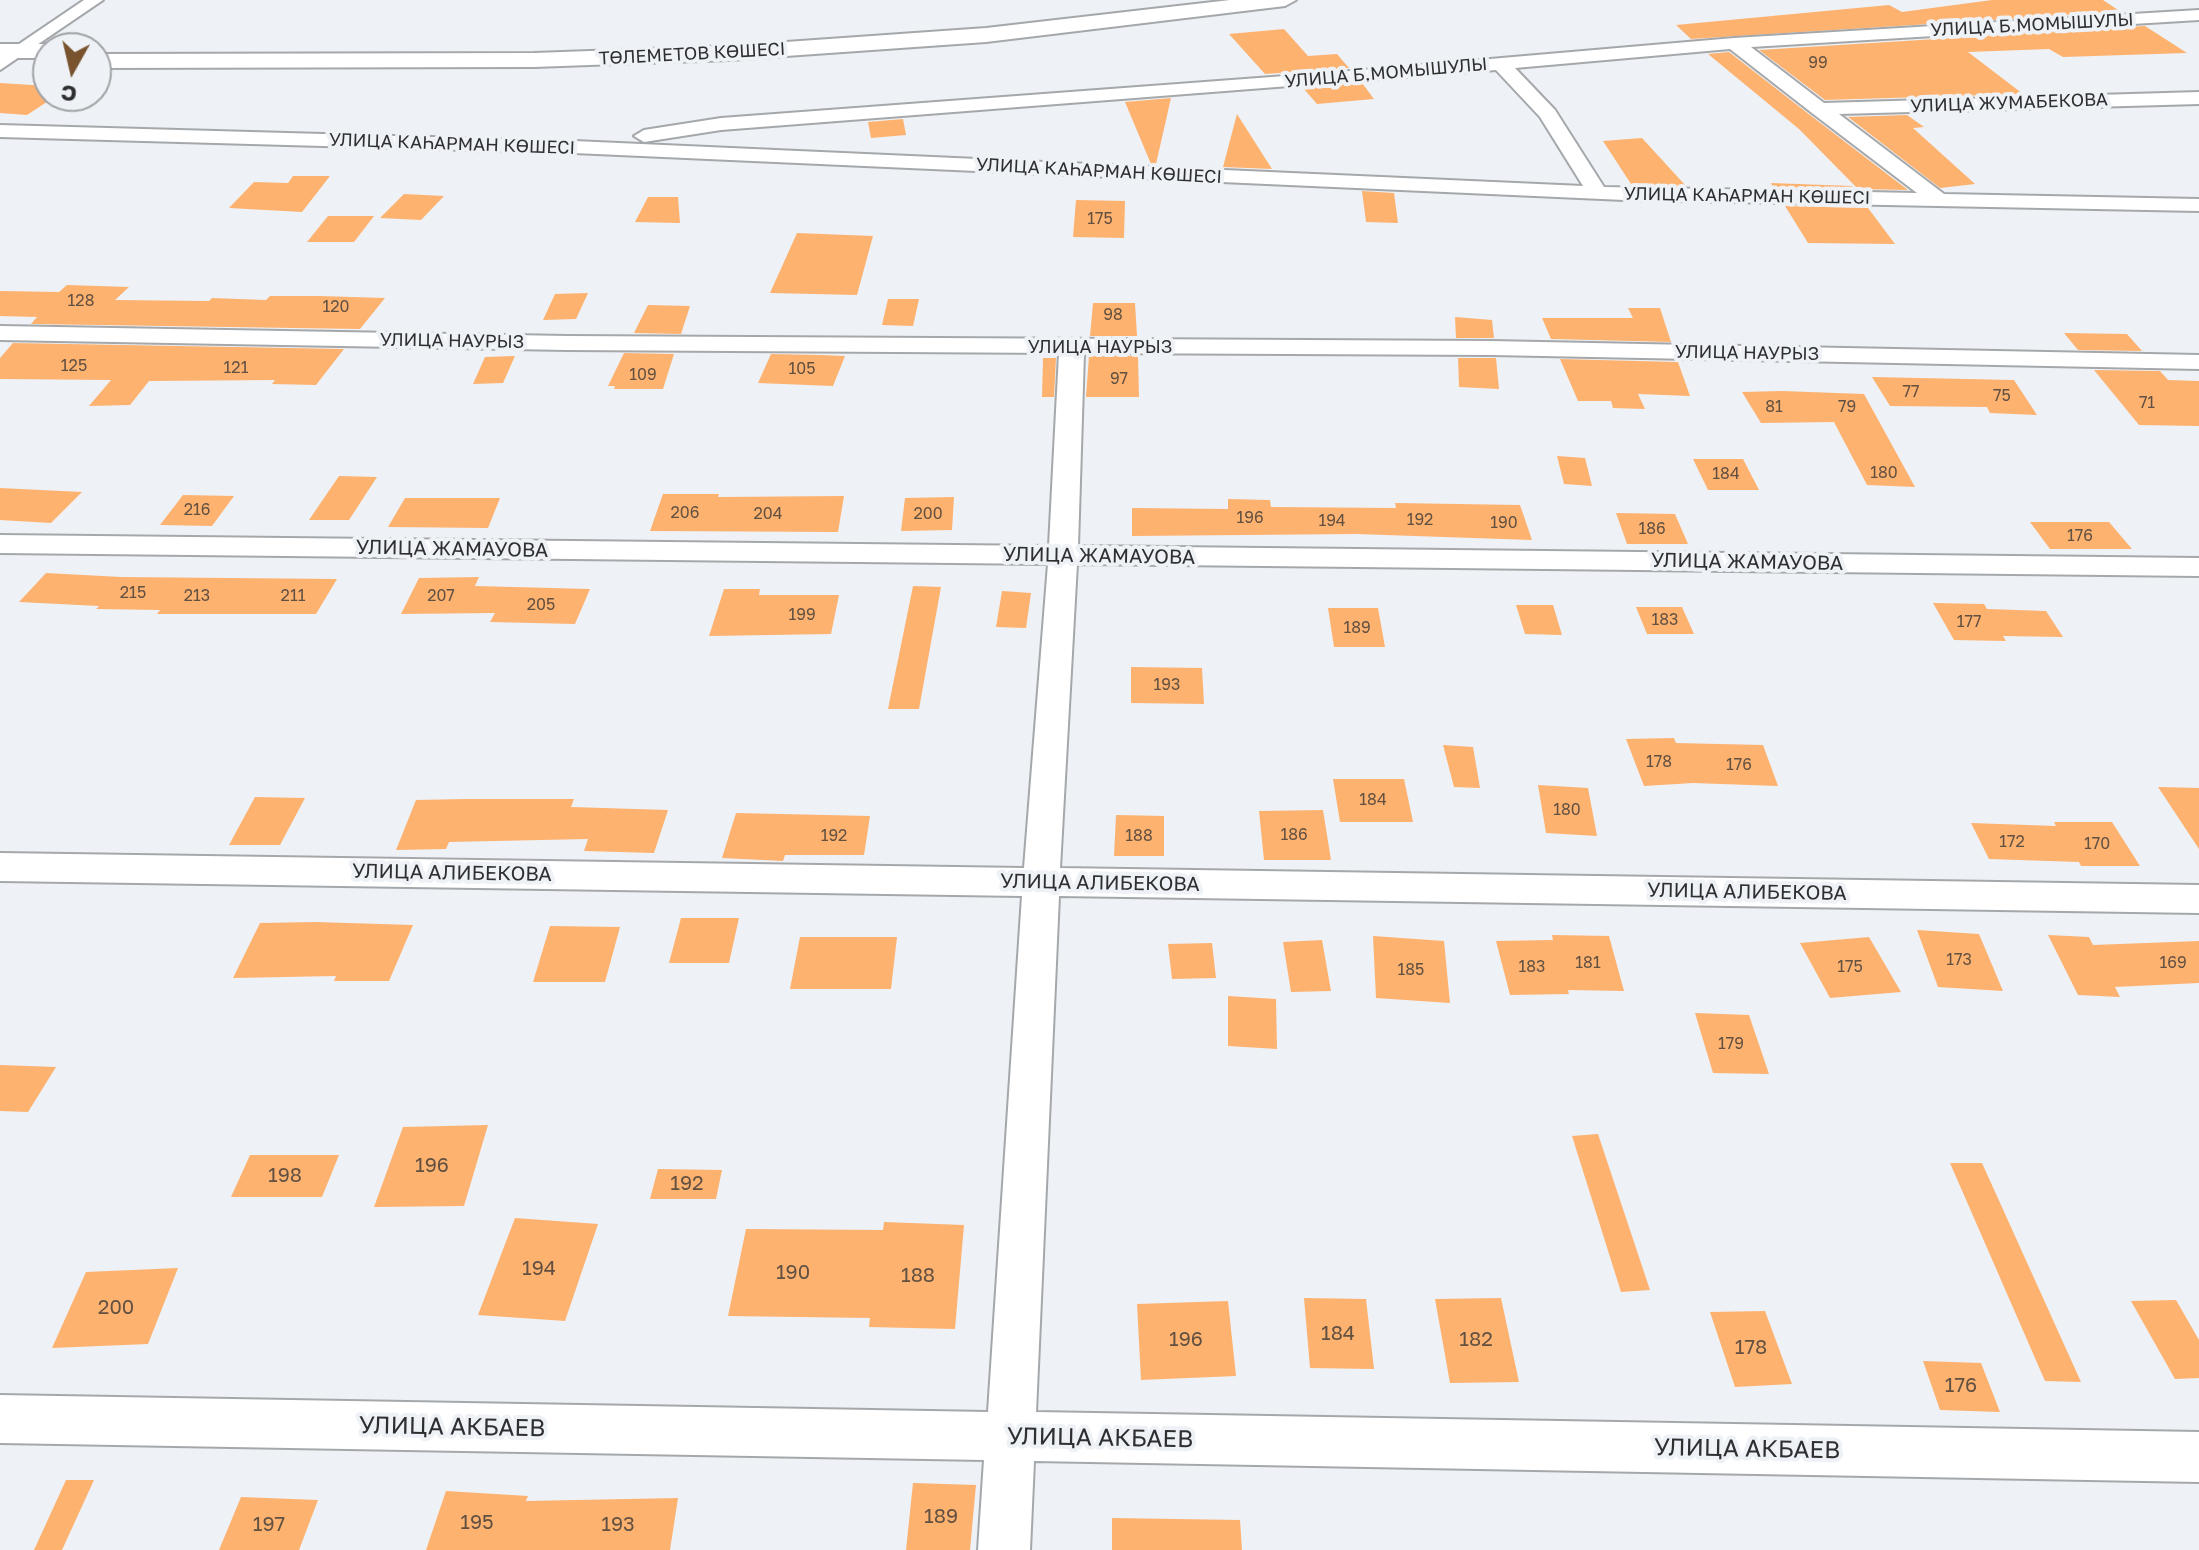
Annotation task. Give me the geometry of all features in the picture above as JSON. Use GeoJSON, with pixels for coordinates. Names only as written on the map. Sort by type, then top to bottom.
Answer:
{"type":"FeatureCollection","features":[{"type":"Feature","properties":{"kind":"main road","name":"ТӨЛЕМЕТОВ КӨШЕСІ"},"geometry":{"type":"LineString","coordinates":[[112,52],[428,52],[731,44],[928,31],[1224,0]]}},
{"type":"Feature","properties":{"kind":"main road","name":"ТӨЛЕМЕТОВ КӨШЕСІ"},"geometry":{"type":"LineString","coordinates":[[112,61],[534,60],[757,51],[986,35],[1285,0]]}},
{"type":"Feature","properties":{"kind":"main road"},"geometry":{"type":"LineString","coordinates":[[5,58],[32,54]]}},
{"type":"Feature","properties":{"kind":"main road"},"geometry":{"type":"LineString","coordinates":[[5,58],[32,60]]}},
{"type":"Feature","properties":{"kind":"street"},"geometry":{"type":"LineString","coordinates":[[5,58],[95,0]]}},
{"type":"Feature","properties":{"kind":"street"},"geometry":{"type":"LineString","coordinates":[[2027,8],[2054,23]]}},
{"type":"Feature","properties":{"kind":"street","name":"УЛИЦА Б.МОМЫШУЛЫ"},"geometry":{"type":"LineString","coordinates":[[574,147],[721,124],[1734,43],[2199,15]]}},
{"type":"Feature","properties":{"kind":"street"},"geometry":{"type":"LineString","coordinates":[[1734,43],[1939,200]]}},
{"type":"Feature","properties":{"kind":"street"},"geometry":{"type":"LineString","coordinates":[[1501,64],[1548,114],[1598,193]]}},
{"type":"Feature","properties":{"kind":"street","name":"УЛИЦА ЖУМАБЕКОВА"},"geometry":{"type":"LineString","coordinates":[[1819,109],[2199,98]]}},
{"type":"Feature","properties":{"kind":"street","name":"УЛИЦА КАҺАРМАН КӨШЕСІ"},"geometry":{"type":"LineString","coordinates":[[0,131],[574,147],[1598,193],[2199,205]]}},
{"type":"Feature","properties":{"kind":"street","name":"УЛИЦА НАУРЫЗ"},"geometry":{"type":"LineString","coordinates":[[0,333],[551,343],[1491,348],[2199,362]]}},
{"type":"Feature","properties":{"kind":"street"},"geometry":{"type":"LineString","coordinates":[[1004,1550],[1041,882],[1063,555],[1072,347]]}},
{"type":"Feature","properties":{"kind":"street","name":"УЛИЦА ЖАМАУОВА"},"geometry":{"type":"LineString","coordinates":[[0,544],[2199,567]]}},
{"type":"Feature","properties":{"kind":"street","name":"УЛИЦА АЛИБЕКОВА"},"geometry":{"type":"LineString","coordinates":[[0,867],[2199,899]]}},
{"type":"Feature","properties":{"kind":"street","name":"УЛИЦА АКБАЕВ"},"geometry":{"type":"LineString","coordinates":[[0,1419],[2199,1457]]}},
{"type":"Feature","properties":{"kind":"building"},"geometry":{"type":"Polygon","coordinates":[[[1992,0],[2103,0],[2121,12],[1691,39],[1676,25],[1889,5],[1902,12],[1992,0]]]}},
{"type":"Feature","properties":{"kind":"building"},"geometry":{"type":"Polygon","coordinates":[[[2145,26],[2187,53],[2063,57],[2049,49],[1968,52],[2023,94],[1825,100],[1759,50],[2145,26]]]}},
{"type":"Feature","properties":{"kind":"building"},"geometry":{"type":"Polygon","coordinates":[[[1284,29],[1308,56],[1337,54],[1349,68],[1265,74],[1229,34],[1284,29]]]}},
{"type":"Feature","properties":{"kind":"building"},"geometry":{"type":"Polygon","coordinates":[[[1729,52],[1908,190],[1858,189],[1799,129],[1708,54],[1729,52]]]}},
{"type":"Feature","properties":{"kind":"building"},"geometry":{"type":"Polygon","coordinates":[[[0,83],[32,85],[32,112],[27,115],[0,113],[0,83]]]}},
{"type":"Feature","properties":{"kind":"building"},"geometry":{"type":"Polygon","coordinates":[[[1362,83],[1374,99],[1317,104],[1303,88],[1362,83]]]}},
{"type":"Feature","properties":{"kind":"building"},"geometry":{"type":"Polygon","coordinates":[[[1171,98],[1156,164],[1151,164],[1125,102],[1171,98]]]}},
{"type":"Feature","properties":{"kind":"building"},"geometry":{"type":"Polygon","coordinates":[[[1237,114],[1272,169],[1223,167],[1237,114]]]}},
{"type":"Feature","properties":{"kind":"building"},"geometry":{"type":"Polygon","coordinates":[[[1907,115],[1924,127],[1913,128],[1975,184],[1940,188],[1848,117],[1907,115]]]}},
{"type":"Feature","properties":{"kind":"building"},"geometry":{"type":"Polygon","coordinates":[[[903,119],[906,135],[871,138],[868,122],[903,119]]]}},
{"type":"Feature","properties":{"kind":"building"},"geometry":{"type":"Polygon","coordinates":[[[1642,138],[1686,186],[1631,184],[1603,141],[1642,138]]]}},
{"type":"Feature","properties":{"kind":"building"},"geometry":{"type":"Polygon","coordinates":[[[293,176],[330,176],[302,212],[229,208],[254,182],[288,183],[293,176]]]}},
{"type":"Feature","properties":{"kind":"building"},"geometry":{"type":"Polygon","coordinates":[[[1771,183],[1852,186],[1854,189],[1773,187],[1771,183]]]}},
{"type":"Feature","properties":{"kind":"building"},"geometry":{"type":"Polygon","coordinates":[[[1362,191],[1394,193],[1398,223],[1366,222],[1362,191]]]}},
{"type":"Feature","properties":{"kind":"building"},"geometry":{"type":"Polygon","coordinates":[[[404,194],[444,196],[421,220],[380,218],[404,194]]]}},
{"type":"Feature","properties":{"kind":"building"},"geometry":{"type":"Polygon","coordinates":[[[648,197],[678,197],[680,223],[635,222],[648,197]]]}},
{"type":"Feature","properties":{"kind":"building"},"geometry":{"type":"Polygon","coordinates":[[[1076,200],[1125,201],[1124,238],[1073,237],[1076,200]]]}},
{"type":"Feature","properties":{"kind":"building"},"geometry":{"type":"Polygon","coordinates":[[[1785,206],[1868,208],[1895,244],[1808,243],[1785,206]]]}},
{"type":"Feature","properties":{"kind":"building"},"geometry":{"type":"Polygon","coordinates":[[[328,216],[374,216],[354,242],[307,242],[328,216]]]}},
{"type":"Feature","properties":{"kind":"building"},"geometry":{"type":"Polygon","coordinates":[[[797,233],[873,236],[857,295],[770,293],[797,233]]]}},
{"type":"Feature","properties":{"kind":"building"},"geometry":{"type":"Polygon","coordinates":[[[67,285],[129,287],[115,300],[266,300],[270,296],[385,298],[360,329],[31,324],[37,317],[0,316],[0,291],[59,292],[67,285]]]}},
{"type":"Feature","properties":{"kind":"building"},"geometry":{"type":"Polygon","coordinates":[[[588,293],[576,319],[543,320],[555,294],[588,293]]]}},
{"type":"Feature","properties":{"kind":"building"},"geometry":{"type":"Polygon","coordinates":[[[888,299],[919,299],[913,326],[882,325],[888,299]]]}},
{"type":"Feature","properties":{"kind":"building"},"geometry":{"type":"Polygon","coordinates":[[[1093,303],[1135,303],[1137,336],[1090,336],[1093,303]]]}},
{"type":"Feature","properties":{"kind":"building"},"geometry":{"type":"Polygon","coordinates":[[[648,305],[690,306],[681,334],[634,333],[648,305]]]}},
{"type":"Feature","properties":{"kind":"building"},"geometry":{"type":"Polygon","coordinates":[[[1628,308],[1660,308],[1671,342],[1551,339],[1542,318],[1633,318],[1628,308]]]}},
{"type":"Feature","properties":{"kind":"building"},"geometry":{"type":"Polygon","coordinates":[[[1455,317],[1492,320],[1494,338],[1456,338],[1455,317]]]}},
{"type":"Feature","properties":{"kind":"building"},"geometry":{"type":"Polygon","coordinates":[[[2064,333],[2127,334],[2142,351],[2078,350],[2064,333]]]}},
{"type":"Feature","properties":{"kind":"building"},"geometry":{"type":"Polygon","coordinates":[[[13,343],[344,349],[316,385],[272,384],[275,380],[149,381],[130,405],[89,406],[111,380],[0,379],[0,358],[13,343]]]}},
{"type":"Feature","properties":{"kind":"building"},"geometry":{"type":"Polygon","coordinates":[[[624,353],[674,354],[663,389],[614,389],[615,386],[608,386],[624,353]]]}},
{"type":"Feature","properties":{"kind":"building"},"geometry":{"type":"Polygon","coordinates":[[[771,354],[845,356],[833,386],[758,383],[771,354]]]}},
{"type":"Feature","properties":{"kind":"building"},"geometry":{"type":"Polygon","coordinates":[[[515,356],[503,383],[473,384],[485,357],[515,356]]]}},
{"type":"Feature","properties":{"kind":"building"},"geometry":{"type":"Polygon","coordinates":[[[1089,356],[1138,356],[1139,397],[1086,397],[1089,356]]]}},
{"type":"Feature","properties":{"kind":"building"},"geometry":{"type":"Polygon","coordinates":[[[1043,358],[1056,358],[1054,397],[1042,397],[1043,358]]]}},
{"type":"Feature","properties":{"kind":"building"},"geometry":{"type":"Polygon","coordinates":[[[1458,358],[1496,358],[1499,389],[1459,387],[1458,358]]]}},
{"type":"Feature","properties":{"kind":"building"},"geometry":{"type":"Polygon","coordinates":[[[1560,359],[1678,362],[1690,396],[1638,394],[1645,409],[1613,408],[1611,401],[1578,401],[1560,359]]]}},
{"type":"Feature","properties":{"kind":"building"},"geometry":{"type":"Polygon","coordinates":[[[2094,370],[2160,371],[2168,380],[2199,381],[2199,426],[2139,425],[2094,370]]]}},
{"type":"Feature","properties":{"kind":"building"},"geometry":{"type":"Polygon","coordinates":[[[1872,377],[2014,380],[2037,415],[1990,413],[1987,407],[1890,406],[1872,377]]]}},
{"type":"Feature","properties":{"kind":"building"},"geometry":{"type":"Polygon","coordinates":[[[1742,392],[1864,394],[1915,487],[1867,485],[1834,422],[1761,423],[1742,392]]]}},
{"type":"Feature","properties":{"kind":"building"},"geometry":{"type":"Polygon","coordinates":[[[1557,456],[1585,458],[1592,486],[1564,484],[1557,456]]]}},
{"type":"Feature","properties":{"kind":"building"},"geometry":{"type":"Polygon","coordinates":[[[1693,459],[1743,459],[1759,490],[1708,490],[1693,459]]]}},
{"type":"Feature","properties":{"kind":"building"},"geometry":{"type":"Polygon","coordinates":[[[339,476],[377,477],[349,520],[309,520],[339,476]]]}},
{"type":"Feature","properties":{"kind":"building"},"geometry":{"type":"Polygon","coordinates":[[[0,488],[82,492],[51,523],[0,520],[0,488]]]}},
{"type":"Feature","properties":{"kind":"building"},"geometry":{"type":"Polygon","coordinates":[[[663,494],[844,496],[838,532],[650,531],[663,494]]]}},
{"type":"Feature","properties":{"kind":"building"},"geometry":{"type":"Polygon","coordinates":[[[183,495],[234,496],[212,526],[160,525],[183,495]]]}},
{"type":"Feature","properties":{"kind":"building"},"geometry":{"type":"Polygon","coordinates":[[[954,497],[952,530],[901,531],[905,498],[954,497]]]}},
{"type":"Feature","properties":{"kind":"building"},"geometry":{"type":"Polygon","coordinates":[[[405,498],[500,498],[488,528],[388,527],[405,498]]]}},
{"type":"Feature","properties":{"kind":"building"},"geometry":{"type":"Polygon","coordinates":[[[1228,499],[1270,500],[1271,507],[1396,508],[1395,503],[1520,505],[1532,540],[1356,534],[1132,536],[1132,508],[1228,509],[1228,499]]]}},
{"type":"Feature","properties":{"kind":"building"},"geometry":{"type":"Polygon","coordinates":[[[1616,513],[1675,514],[1688,544],[1627,544],[1616,513]]]}},
{"type":"Feature","properties":{"kind":"building"},"geometry":{"type":"Polygon","coordinates":[[[2030,522],[2109,522],[2132,549],[2050,549],[2030,522]]]}},
{"type":"Feature","properties":{"kind":"building"},"geometry":{"type":"Polygon","coordinates":[[[46,573],[121,577],[337,579],[316,614],[157,614],[160,610],[96,609],[99,606],[19,602],[46,573]]]}},
{"type":"Feature","properties":{"kind":"building"},"geometry":{"type":"Polygon","coordinates":[[[479,577],[475,586],[590,589],[575,624],[490,622],[495,613],[401,614],[419,578],[479,577]]]}},
{"type":"Feature","properties":{"kind":"building"},"geometry":{"type":"Polygon","coordinates":[[[913,586],[941,587],[919,709],[888,709],[913,586]]]}},
{"type":"Feature","properties":{"kind":"building"},"geometry":{"type":"Polygon","coordinates":[[[724,589],[760,589],[759,595],[839,595],[831,634],[709,636],[724,589]]]}},
{"type":"Feature","properties":{"kind":"building"},"geometry":{"type":"Polygon","coordinates":[[[1002,591],[1031,593],[1026,628],[996,627],[1002,591]]]}},
{"type":"Feature","properties":{"kind":"building"},"geometry":{"type":"Polygon","coordinates":[[[1933,603],[1984,604],[1987,609],[2046,611],[2063,637],[2003,636],[2006,641],[1954,640],[1933,603]]]}},
{"type":"Feature","properties":{"kind":"building"},"geometry":{"type":"Polygon","coordinates":[[[1516,605],[1553,605],[1562,635],[1525,634],[1516,605]]]}},
{"type":"Feature","properties":{"kind":"building"},"geometry":{"type":"Polygon","coordinates":[[[1636,607],[1682,607],[1694,634],[1647,634],[1636,607]]]}},
{"type":"Feature","properties":{"kind":"building"},"geometry":{"type":"Polygon","coordinates":[[[1328,608],[1378,608],[1385,647],[1334,647],[1328,608]]]}},
{"type":"Feature","properties":{"kind":"building"},"geometry":{"type":"Polygon","coordinates":[[[1131,667],[1202,668],[1204,704],[1131,703],[1131,667]]]}},
{"type":"Feature","properties":{"kind":"building"},"geometry":{"type":"Polygon","coordinates":[[[1674,738],[1676,743],[1763,745],[1778,786],[1693,783],[1644,786],[1626,739],[1674,738]]]}},
{"type":"Feature","properties":{"kind":"building"},"geometry":{"type":"Polygon","coordinates":[[[1443,745],[1473,747],[1480,788],[1454,787],[1443,745]]]}},
{"type":"Feature","properties":{"kind":"building"},"geometry":{"type":"Polygon","coordinates":[[[1333,779],[1404,779],[1413,822],[1340,822],[1333,779]]]}},
{"type":"Feature","properties":{"kind":"building"},"geometry":{"type":"Polygon","coordinates":[[[1538,785],[1588,788],[1597,836],[1546,833],[1538,785]]]}},
{"type":"Feature","properties":{"kind":"building"},"geometry":{"type":"Polygon","coordinates":[[[2158,787],[2199,788],[2199,849],[2158,787]]]}},
{"type":"Feature","properties":{"kind":"building"},"geometry":{"type":"Polygon","coordinates":[[[255,797],[305,798],[280,845],[229,845],[255,797]]]}},
{"type":"Feature","properties":{"kind":"building"},"geometry":{"type":"Polygon","coordinates":[[[574,799],[571,807],[668,810],[654,853],[584,851],[588,839],[449,842],[446,849],[396,850],[416,800],[574,799]]]}},
{"type":"Feature","properties":{"kind":"building"},"geometry":{"type":"Polygon","coordinates":[[[1323,810],[1331,860],[1264,860],[1259,811],[1323,810]]]}},
{"type":"Feature","properties":{"kind":"building"},"geometry":{"type":"Polygon","coordinates":[[[736,813],[870,816],[864,855],[785,855],[783,861],[722,858],[736,813]]]}},
{"type":"Feature","properties":{"kind":"building"},"geometry":{"type":"Polygon","coordinates":[[[1116,815],[1164,816],[1164,856],[1114,856],[1116,815]]]}},
{"type":"Feature","properties":{"kind":"building"},"geometry":{"type":"Polygon","coordinates":[[[2054,822],[2112,822],[2140,866],[2081,866],[2079,862],[1989,859],[1971,823],[2056,826],[2054,822]]]}},
{"type":"Feature","properties":{"kind":"building"},"geometry":{"type":"Polygon","coordinates":[[[681,918],[739,918],[729,963],[669,963],[681,918]]]}},
{"type":"Feature","properties":{"kind":"building"},"geometry":{"type":"Polygon","coordinates":[[[260,923],[413,925],[389,981],[334,981],[336,976],[233,978],[260,923]]]}},
{"type":"Feature","properties":{"kind":"building"},"geometry":{"type":"Polygon","coordinates":[[[550,926],[620,927],[605,982],[533,982],[550,926]]]}},
{"type":"Feature","properties":{"kind":"building"},"geometry":{"type":"Polygon","coordinates":[[[1917,930],[1979,934],[2003,991],[1938,987],[1917,930]]]}},
{"type":"Feature","properties":{"kind":"building"},"geometry":{"type":"Polygon","coordinates":[[[1552,935],[1609,936],[1624,991],[1568,990],[1569,994],[1510,995],[1496,941],[1553,940],[1552,935]]]}},
{"type":"Feature","properties":{"kind":"building"},"geometry":{"type":"Polygon","coordinates":[[[2048,935],[2089,937],[2093,945],[2199,941],[2199,983],[2115,987],[2120,997],[2078,995],[2048,935]]]}},
{"type":"Feature","properties":{"kind":"building"},"geometry":{"type":"Polygon","coordinates":[[[1373,936],[1444,941],[1450,1003],[1376,998],[1373,936]]]}},
{"type":"Feature","properties":{"kind":"building"},"geometry":{"type":"Polygon","coordinates":[[[800,937],[897,937],[891,989],[790,989],[800,937]]]}},
{"type":"Feature","properties":{"kind":"building"},"geometry":{"type":"Polygon","coordinates":[[[1869,937],[1901,992],[1830,998],[1800,943],[1869,937]]]}},
{"type":"Feature","properties":{"kind":"building"},"geometry":{"type":"Polygon","coordinates":[[[1322,940],[1331,991],[1291,992],[1283,942],[1322,940]]]}},
{"type":"Feature","properties":{"kind":"building"},"geometry":{"type":"Polygon","coordinates":[[[1212,943],[1216,978],[1172,979],[1168,944],[1212,943]]]}},
{"type":"Feature","properties":{"kind":"building"},"geometry":{"type":"Polygon","coordinates":[[[1228,996],[1276,999],[1277,1049],[1228,1046],[1228,996]]]}},
{"type":"Feature","properties":{"kind":"building"},"geometry":{"type":"Polygon","coordinates":[[[1695,1013],[1749,1015],[1769,1074],[1713,1073],[1695,1013]]]}},
{"type":"Feature","properties":{"kind":"building"},"geometry":{"type":"Polygon","coordinates":[[[0,1065],[56,1067],[28,1112],[0,1111],[0,1065]]]}},
{"type":"Feature","properties":{"kind":"building"},"geometry":{"type":"Polygon","coordinates":[[[488,1125],[464,1206],[374,1207],[403,1127],[488,1125]]]}},
{"type":"Feature","properties":{"kind":"building"},"geometry":{"type":"Polygon","coordinates":[[[1598,1134],[1650,1290],[1621,1292],[1572,1136],[1598,1134]]]}},
{"type":"Feature","properties":{"kind":"building"},"geometry":{"type":"Polygon","coordinates":[[[250,1155],[339,1155],[322,1197],[231,1197],[250,1155]]]}},
{"type":"Feature","properties":{"kind":"building"},"geometry":{"type":"Polygon","coordinates":[[[1950,1163],[1982,1163],[2081,1382],[2045,1381],[1950,1163]]]}},
{"type":"Feature","properties":{"kind":"building"},"geometry":{"type":"Polygon","coordinates":[[[658,1169],[722,1170],[716,1199],[650,1199],[658,1169]]]}},
{"type":"Feature","properties":{"kind":"building"},"geometry":{"type":"Polygon","coordinates":[[[515,1218],[598,1224],[565,1321],[478,1315],[515,1218]]]}},
{"type":"Feature","properties":{"kind":"building"},"geometry":{"type":"Polygon","coordinates":[[[884,1222],[964,1225],[955,1329],[869,1327],[870,1318],[728,1316],[746,1229],[883,1230],[884,1222]]]}},
{"type":"Feature","properties":{"kind":"building"},"geometry":{"type":"Polygon","coordinates":[[[178,1268],[148,1344],[52,1348],[86,1272],[178,1268]]]}},
{"type":"Feature","properties":{"kind":"building"},"geometry":{"type":"Polygon","coordinates":[[[1304,1298],[1366,1299],[1374,1369],[1310,1368],[1304,1298]]]}},
{"type":"Feature","properties":{"kind":"building"},"geometry":{"type":"Polygon","coordinates":[[[1501,1298],[1519,1382],[1450,1383],[1435,1299],[1501,1298]]]}},
{"type":"Feature","properties":{"kind":"building"},"geometry":{"type":"Polygon","coordinates":[[[2176,1300],[2199,1340],[2199,1378],[2175,1379],[2131,1301],[2176,1300]]]}},
{"type":"Feature","properties":{"kind":"building"},"geometry":{"type":"Polygon","coordinates":[[[1228,1301],[1236,1376],[1141,1380],[1137,1304],[1228,1301]]]}},
{"type":"Feature","properties":{"kind":"building"},"geometry":{"type":"Polygon","coordinates":[[[1765,1311],[1792,1384],[1735,1387],[1710,1312],[1765,1311]]]}},
{"type":"Feature","properties":{"kind":"building"},"geometry":{"type":"Polygon","coordinates":[[[1923,1361],[1981,1363],[2000,1412],[1940,1410],[1923,1361]]]}},
{"type":"Feature","properties":{"kind":"building"},"geometry":{"type":"Polygon","coordinates":[[[66,1480],[94,1480],[62,1550],[34,1550],[66,1480]]]}},
{"type":"Feature","properties":{"kind":"building"},"geometry":{"type":"Polygon","coordinates":[[[913,1483],[976,1485],[970,1550],[906,1550],[913,1483]]]}},
{"type":"Feature","properties":{"kind":"building"},"geometry":{"type":"Polygon","coordinates":[[[446,1491],[528,1496],[526,1501],[678,1498],[670,1550],[426,1550],[446,1491]]]}},
{"type":"Feature","properties":{"kind":"building"},"geometry":{"type":"Polygon","coordinates":[[[241,1497],[318,1500],[299,1550],[219,1550],[241,1497]]]}},
{"type":"Feature","properties":{"kind":"building"},"geometry":{"type":"Polygon","coordinates":[[[1112,1518],[1240,1520],[1242,1550],[1112,1550],[1112,1518]]]}}]}
